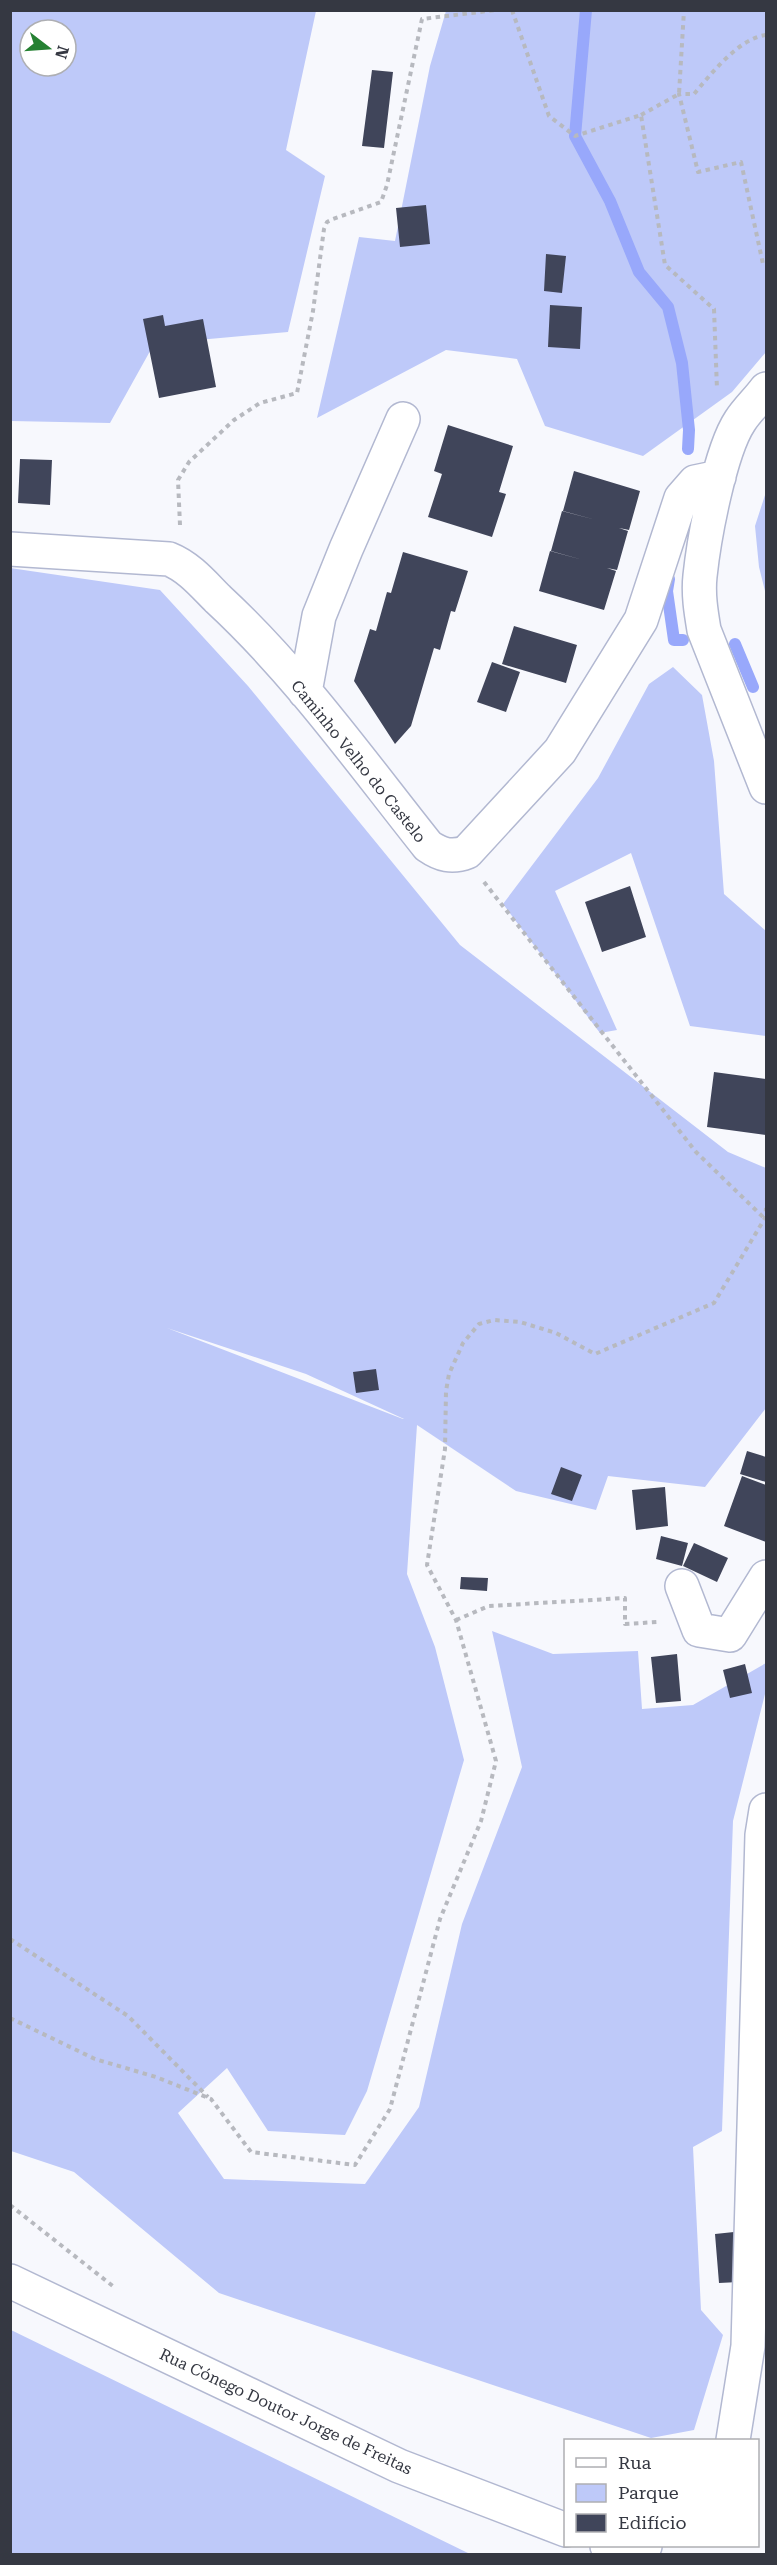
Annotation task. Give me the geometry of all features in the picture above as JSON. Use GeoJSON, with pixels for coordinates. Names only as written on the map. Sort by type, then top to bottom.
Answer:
{"type":"FeatureCollection","features":[{"type":"Feature","properties":{"kind":"street"},"geometry":{"type":"LineString","coordinates":[[766,389],[740,421],[728,446],[719,477],[700,576],[700,603],[704,630],[766,787]]}},
{"type":"Feature","properties":{"kind":"street"},"geometry":{"type":"LineString","coordinates":[[305,692],[319,616],[403,419]]}},
{"type":"Feature","properties":{"kind":"street"},"geometry":{"type":"LineString","coordinates":[[459,855],[467,852],[560,751],[641,620],[681,498],[694,482],[719,477]]}},
{"type":"Feature","properties":{"kind":"street"},"geometry":{"type":"LineString","coordinates":[[10,549],[111,554],[169,559],[177,562]]}},
{"type":"Feature","properties":{"kind":"street","name":"Caminho Velho do Castelo"},"geometry":{"type":"LineString","coordinates":[[177,562],[245,623],[305,692],[428,846],[442,855],[459,855]]}},
{"type":"Feature","properties":{"kind":"street"},"geometry":{"type":"LineString","coordinates":[[682,1586],[699,1630],[730,1635],[766,1577]]}},
{"type":"Feature","properties":{"kind":"street"},"geometry":{"type":"LineString","coordinates":[[733,2439],[748,2346],[762,1835],[766,1810]]}},
{"type":"Feature","properties":{"kind":"street","name":"Rua Cónego Doutor Jorge de Freitas"},"geometry":{"type":"LineString","coordinates":[[10,2281],[399,2466],[564,2529]]}},
{"type":"Feature","properties":{"kind":"street"},"geometry":{"type":"LineString","coordinates":[[610,2547],[629,2554],[643,2547]]}},
{"type":"Feature","properties":{"kind":"path"},"geometry":{"type":"LineString","coordinates":[[177,562],[184,544],[178,510],[178,480],[189,462],[234,420],[260,403],[297,393],[313,311],[324,229],[327,222],[333,219],[381,202],[387,185],[424,10]]}},
{"type":"Feature","properties":{"kind":"path"},"geometry":{"type":"LineString","coordinates":[[422,19],[496,10]]}},
{"type":"Feature","properties":{"kind":"path"},"geometry":{"type":"LineString","coordinates":[[512,10],[549,116],[575,136],[641,114],[679,94],[694,94],[721,62],[758,36],[766,35]]}},
{"type":"Feature","properties":{"kind":"path"},"geometry":{"type":"LineString","coordinates":[[684,10],[679,94],[698,172],[741,162],[763,264],[766,264]]}},
{"type":"Feature","properties":{"kind":"path"},"geometry":{"type":"LineString","coordinates":[[641,114],[665,265],[714,309],[718,407],[740,421]]}},
{"type":"Feature","properties":{"kind":"path"},"geometry":{"type":"LineString","coordinates":[[459,855],[481,878],[696,1152],[766,1219]]}},
{"type":"Feature","properties":{"kind":"path"},"geometry":{"type":"LineString","coordinates":[[10,1939],[128,2016],[211,2099],[251,2152],[355,2165],[390,2109],[440,1919],[481,1821],[496,1761],[456,1620],[427,1565],[445,1449],[446,1391],[449,1374],[463,1343],[480,1324],[494,1320],[520,1322],[556,1333],[595,1354],[714,1303],[766,1219],[766,1208]]}},
{"type":"Feature","properties":{"kind":"path"},"geometry":{"type":"LineString","coordinates":[[456,1620],[489,1606],[625,1598],[625,1624],[667,1621],[682,1586]]}},
{"type":"Feature","properties":{"kind":"path"},"geometry":{"type":"LineString","coordinates":[[10,2018],[95,2059],[156,2077],[211,2099]]}},
{"type":"Feature","properties":{"kind":"green space"},"geometry":{"type":"Polygon","coordinates":[[[11,11],[316,11],[286,150],[325,176],[288,332],[154,344],[110,423],[11,421],[11,11]]]}},
{"type":"Feature","properties":{"kind":"green space"},"geometry":{"type":"Polygon","coordinates":[[[446,11],[766,11],[766,352],[732,392],[643,456],[545,426],[517,359],[446,350],[317,418],[359,237],[395,241],[430,66],[446,11]]]}},
{"type":"Feature","properties":{"kind":"green space"},"geometry":{"type":"Polygon","coordinates":[[[766,492],[766,595],[759,567],[755,526],[766,492]]]}},
{"type":"Feature","properties":{"kind":"green space"},"geometry":{"type":"Polygon","coordinates":[[[10,568],[160,590],[248,686],[460,945],[728,1152],[766,1168],[766,1408],[705,1487],[608,1476],[596,1510],[516,1491],[417,1425],[407,1574],[435,1647],[464,1760],[367,2091],[345,2135],[268,2131],[227,2068],[178,2113],[224,2179],[365,2184],[419,2107],[462,1924],[522,1767],[492,1631],[553,1654],[638,1651],[642,1709],[693,1705],[766,1663],[766,1690],[733,1821],[722,2131],[693,2147],[701,2310],[723,2335],[694,2430],[651,2438],[219,2293],[74,2172],[11,2151],[10,568]],[[167,1328],[404,1419],[306,1374],[167,1328]]]}},
{"type":"Feature","properties":{"kind":"green space"},"geometry":{"type":"Polygon","coordinates":[[[673,667],[702,695],[714,761],[724,894],[766,931],[766,1036],[690,1026],[631,853],[555,891],[617,1030],[600,1033],[503,904],[598,778],[649,684],[673,667]]]}},
{"type":"Feature","properties":{"kind":"green space"},"geometry":{"type":"Polygon","coordinates":[[[11,2330],[470,2554],[11,2554],[11,2330]]]}},
{"type":"Feature","properties":{"kind":"building"},"geometry":{"type":"Polygon","coordinates":[[[372,70],[393,72],[384,148],[362,146],[372,70]]]}},
{"type":"Feature","properties":{"kind":"building"},"geometry":{"type":"Polygon","coordinates":[[[426,205],[430,244],[400,247],[396,208],[426,205]]]}},
{"type":"Feature","properties":{"kind":"building"},"geometry":{"type":"Polygon","coordinates":[[[546,254],[566,256],[562,293],[544,291],[546,254]]]}},
{"type":"Feature","properties":{"kind":"building"},"geometry":{"type":"Polygon","coordinates":[[[550,305],[582,307],[580,349],[548,347],[550,305]]]}},
{"type":"Feature","properties":{"kind":"building"},"geometry":{"type":"Polygon","coordinates":[[[163,315],[165,326],[203,319],[216,387],[159,398],[143,319],[163,315]]]}},
{"type":"Feature","properties":{"kind":"building"},"geometry":{"type":"Polygon","coordinates":[[[448,425],[513,446],[499,492],[506,494],[492,537],[428,517],[442,474],[434,471],[448,425]]]}},
{"type":"Feature","properties":{"kind":"building"},"geometry":{"type":"Polygon","coordinates":[[[20,459],[52,460],[50,505],[18,503],[20,459]]]}},
{"type":"Feature","properties":{"kind":"building"},"geometry":{"type":"Polygon","coordinates":[[[574,471],[640,491],[629,530],[619,528],[628,531],[617,570],[607,568],[616,571],[604,610],[539,591],[550,551],[583,560],[551,551],[562,511],[596,520],[563,511],[574,471]]]}},
{"type":"Feature","properties":{"kind":"building"},"geometry":{"type":"Polygon","coordinates":[[[403,552],[468,571],[455,612],[451,611],[440,650],[434,648],[411,726],[395,744],[354,681],[370,629],[376,631],[387,592],[391,593],[403,552]]]}},
{"type":"Feature","properties":{"kind":"building"},"geometry":{"type":"Polygon","coordinates":[[[514,626],[577,645],[566,683],[502,664],[514,626]]]}},
{"type":"Feature","properties":{"kind":"building"},"geometry":{"type":"Polygon","coordinates":[[[492,662],[520,672],[506,712],[477,702],[492,662]]]}},
{"type":"Feature","properties":{"kind":"building"},"geometry":{"type":"Polygon","coordinates":[[[630,886],[646,937],[602,952],[585,902],[630,886]]]}},
{"type":"Feature","properties":{"kind":"building"},"geometry":{"type":"Polygon","coordinates":[[[714,1072],[766,1079],[766,1135],[707,1127],[714,1072]]]}},
{"type":"Feature","properties":{"kind":"building"},"geometry":{"type":"Polygon","coordinates":[[[376,1369],[379,1390],[356,1393],[353,1372],[376,1369]]]}},
{"type":"Feature","properties":{"kind":"building"},"geometry":{"type":"Polygon","coordinates":[[[747,1451],[766,1457],[766,1482],[740,1474],[747,1451]]]}},
{"type":"Feature","properties":{"kind":"building"},"geometry":{"type":"Polygon","coordinates":[[[561,1467],[582,1475],[572,1501],[551,1494],[561,1467]]]}},
{"type":"Feature","properties":{"kind":"building"},"geometry":{"type":"Polygon","coordinates":[[[742,1476],[766,1485],[766,1542],[724,1526],[742,1476]]]}},
{"type":"Feature","properties":{"kind":"building"},"geometry":{"type":"Polygon","coordinates":[[[665,1487],[668,1526],[636,1530],[632,1490],[665,1487]]]}},
{"type":"Feature","properties":{"kind":"building"},"geometry":{"type":"Polygon","coordinates":[[[661,1536],[688,1543],[682,1566],[656,1559],[661,1536]]]}},
{"type":"Feature","properties":{"kind":"building"},"geometry":{"type":"Polygon","coordinates":[[[694,1543],[728,1558],[717,1582],[683,1566],[694,1543]]]}},
{"type":"Feature","properties":{"kind":"building"},"geometry":{"type":"Polygon","coordinates":[[[461,1577],[488,1578],[487,1591],[460,1589],[461,1577]]]}},
{"type":"Feature","properties":{"kind":"building"},"geometry":{"type":"Polygon","coordinates":[[[677,1654],[681,1701],[656,1703],[651,1657],[677,1654]]]}},
{"type":"Feature","properties":{"kind":"building"},"geometry":{"type":"Polygon","coordinates":[[[745,1664],[752,1693],[730,1698],[723,1670],[745,1664]]]}},
{"type":"Feature","properties":{"kind":"building"},"geometry":{"type":"Polygon","coordinates":[[[734,2232],[739,2282],[719,2283],[715,2234],[734,2232]]]}},
{"type":"Feature","properties":{"kind":"waterway"},"geometry":{"type":"LineString","coordinates":[[586,10],[575,136],[610,201],[639,272],[668,307],[682,363],[689,430],[688,449]]}},
{"type":"Feature","properties":{"kind":"waterway"},"geometry":{"type":"LineString","coordinates":[[669,579],[667,591],[674,640],[683,640]]}},
{"type":"Feature","properties":{"kind":"waterway"},"geometry":{"type":"LineString","coordinates":[[735,644],[753,687]]}}]}
